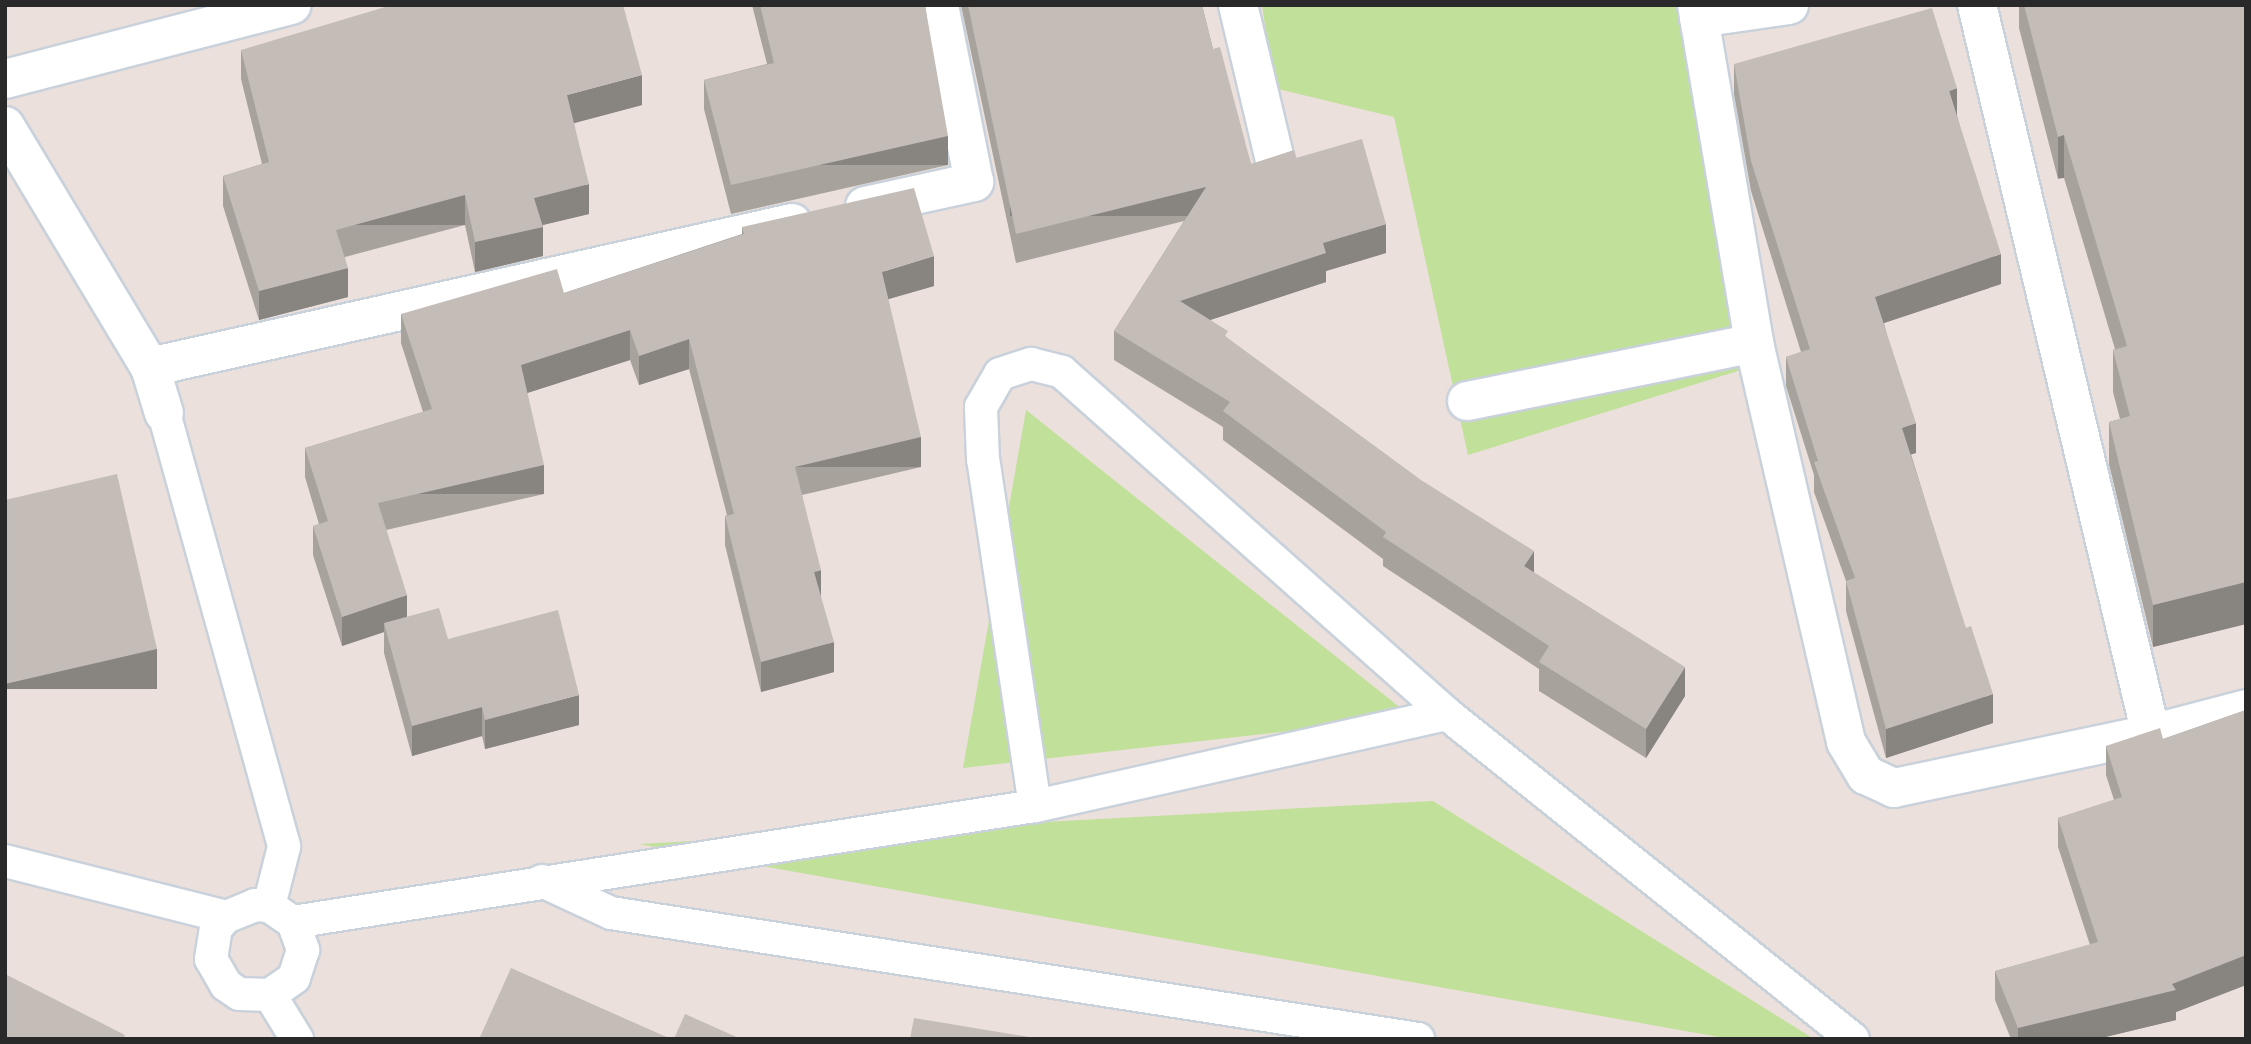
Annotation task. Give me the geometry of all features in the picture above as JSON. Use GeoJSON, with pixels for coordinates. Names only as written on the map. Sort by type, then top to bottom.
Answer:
{"type":"FeatureCollection","features":[{"type":"Feature","properties":{"kind":"street"},"geometry":{"type":"LineString","coordinates":[[5,79],[292,5]]}},
{"type":"Feature","properties":{"kind":"street"},"geometry":{"type":"LineString","coordinates":[[150,367],[974,182],[939,5]]}},
{"type":"Feature","properties":{"kind":"street"},"geometry":{"type":"LineString","coordinates":[[1238,5],[1276,165]]}},
{"type":"Feature","properties":{"kind":"street"},"geometry":{"type":"LineString","coordinates":[[1788,5],[1698,12],[1754,343],[1846,742],[1866,775],[1894,788],[2151,734],[2246,709]]}},
{"type":"Feature","properties":{"kind":"street"},"geometry":{"type":"LineString","coordinates":[[1977,5],[2151,734]]}},
{"type":"Feature","properties":{"kind":"street"},"geometry":{"type":"LineString","coordinates":[[5,126],[150,367],[164,413]]}},
{"type":"Feature","properties":{"kind":"street"},"geometry":{"type":"LineString","coordinates":[[1467,401],[1754,343]]}},
{"type":"Feature","properties":{"kind":"lane"},"geometry":{"type":"LineString","coordinates":[[1035,806],[983,460],[981,407],[1000,374],[1031,364],[1062,372],[1447,715],[1853,1039]]}},
{"type":"Feature","properties":{"kind":"lane"},"geometry":{"type":"LineString","coordinates":[[164,413],[284,847],[281,914],[303,950],[294,978],[270,995],[240,994],[216,973],[211,943],[226,917],[240,908],[281,914],[542,881],[1035,806],[1447,715]]}},
{"type":"Feature","properties":{"kind":"lane"},"geometry":{"type":"LineString","coordinates":[[5,861],[226,917]]}},
{"type":"Feature","properties":{"kind":"lane"},"geometry":{"type":"LineString","coordinates":[[542,881],[611,913],[1418,1039]]}},
{"type":"Feature","properties":{"kind":"lane"},"geometry":{"type":"LineString","coordinates":[[270,995],[297,1039]]}},
{"type":"Feature","properties":{"kind":"green space"},"geometry":{"type":"Polygon","coordinates":[[[1262,5],[1706,5],[1757,365],[1468,455],[1394,117],[1274,88],[1262,5]]]}},
{"type":"Feature","properties":{"kind":"green space"},"geometry":{"type":"Polygon","coordinates":[[[1026,410],[1412,717],[963,768],[1026,410]]]}},
{"type":"Feature","properties":{"kind":"green space"},"geometry":{"type":"Polygon","coordinates":[[[1433,801],[1814,1039],[1730,1039],[639,844],[1433,801]]]}},
{"type":"Feature","properties":{"kind":"building"},"geometry":{"type":"Polygon","coordinates":[[[392,5],[623,5],[642,75],[567,95],[589,184],[534,198],[543,227],[475,242],[465,195],[336,230],[348,268],[259,291],[223,176],[269,162],[241,50],[392,5]]]}},
{"type":"Feature","properties":{"kind":"building"},"geometry":{"type":"Polygon","coordinates":[[[760,5],[925,5],[948,136],[731,185],[704,80],[774,63],[760,5]]]}},
{"type":"Feature","properties":{"kind":"building"},"geometry":{"type":"Polygon","coordinates":[[[968,5],[1202,5],[1213,49],[1220,47],[1251,164],[1294,150],[1296,158],[1362,139],[1386,224],[1323,243],[1326,253],[1180,301],[1228,331],[1225,336],[1421,480],[1534,551],[1524,566],[1685,667],[1646,729],[1539,662],[1549,646],[1383,537],[1386,532],[1223,411],[1230,402],[1114,331],[1206,187],[1016,234],[968,5]]]}},
{"type":"Feature","properties":{"kind":"building"},"geometry":{"type":"Polygon","coordinates":[[[2024,5],[2246,5],[2246,582],[2153,605],[2109,422],[2130,416],[2113,350],[2127,346],[2064,135],[2058,137],[2024,5]]]}},
{"type":"Feature","properties":{"kind":"building"},"geometry":{"type":"Polygon","coordinates":[[[1932,8],[1957,88],[1949,91],[2001,254],[1875,297],[1916,423],[1902,428],[1966,628],[1971,626],[1993,694],[1886,729],[1846,581],[1855,578],[1814,462],[1818,461],[1786,357],[1810,349],[1751,161],[1734,64],[1932,8]]]}},
{"type":"Feature","properties":{"kind":"building"},"geometry":{"type":"Polygon","coordinates":[[[914,188],[934,256],[882,272],[921,437],[795,467],[821,570],[814,572],[834,642],[761,662],[725,516],[734,514],[689,339],[639,356],[630,330],[521,365],[544,465],[378,503],[407,595],[342,617],[313,526],[328,521],[305,448],[432,409],[401,314],[557,269],[564,293],[744,234],[742,227],[914,188]]]}},
{"type":"Feature","properties":{"kind":"building"},"geometry":{"type":"Polygon","coordinates":[[[117,474],[157,649],[5,684],[5,500],[117,474]]]}},
{"type":"Feature","properties":{"kind":"building"},"geometry":{"type":"Polygon","coordinates":[[[439,608],[448,639],[558,610],[579,695],[485,720],[482,707],[412,726],[384,623],[439,608]]]}},
{"type":"Feature","properties":{"kind":"building"},"geometry":{"type":"Polygon","coordinates":[[[2246,710],[2246,955],[2172,984],[2176,990],[2018,1028],[1995,971],[2098,942],[2058,818],[2122,797],[2106,746],[2160,728],[2163,739],[2246,710]]]}},
{"type":"Feature","properties":{"kind":"building"},"geometry":{"type":"Polygon","coordinates":[[[511,968],[671,1039],[483,1039],[480,1037],[511,968]]]}},
{"type":"Feature","properties":{"kind":"building"},"geometry":{"type":"Polygon","coordinates":[[[5,974],[125,1035],[123,1039],[5,1039],[5,974]]]}},
{"type":"Feature","properties":{"kind":"building"},"geometry":{"type":"Polygon","coordinates":[[[685,1014],[741,1039],[674,1039],[685,1014]]]}},
{"type":"Feature","properties":{"kind":"building"},"geometry":{"type":"Polygon","coordinates":[[[914,1018],[1041,1039],[910,1039],[914,1018]]]}}]}
